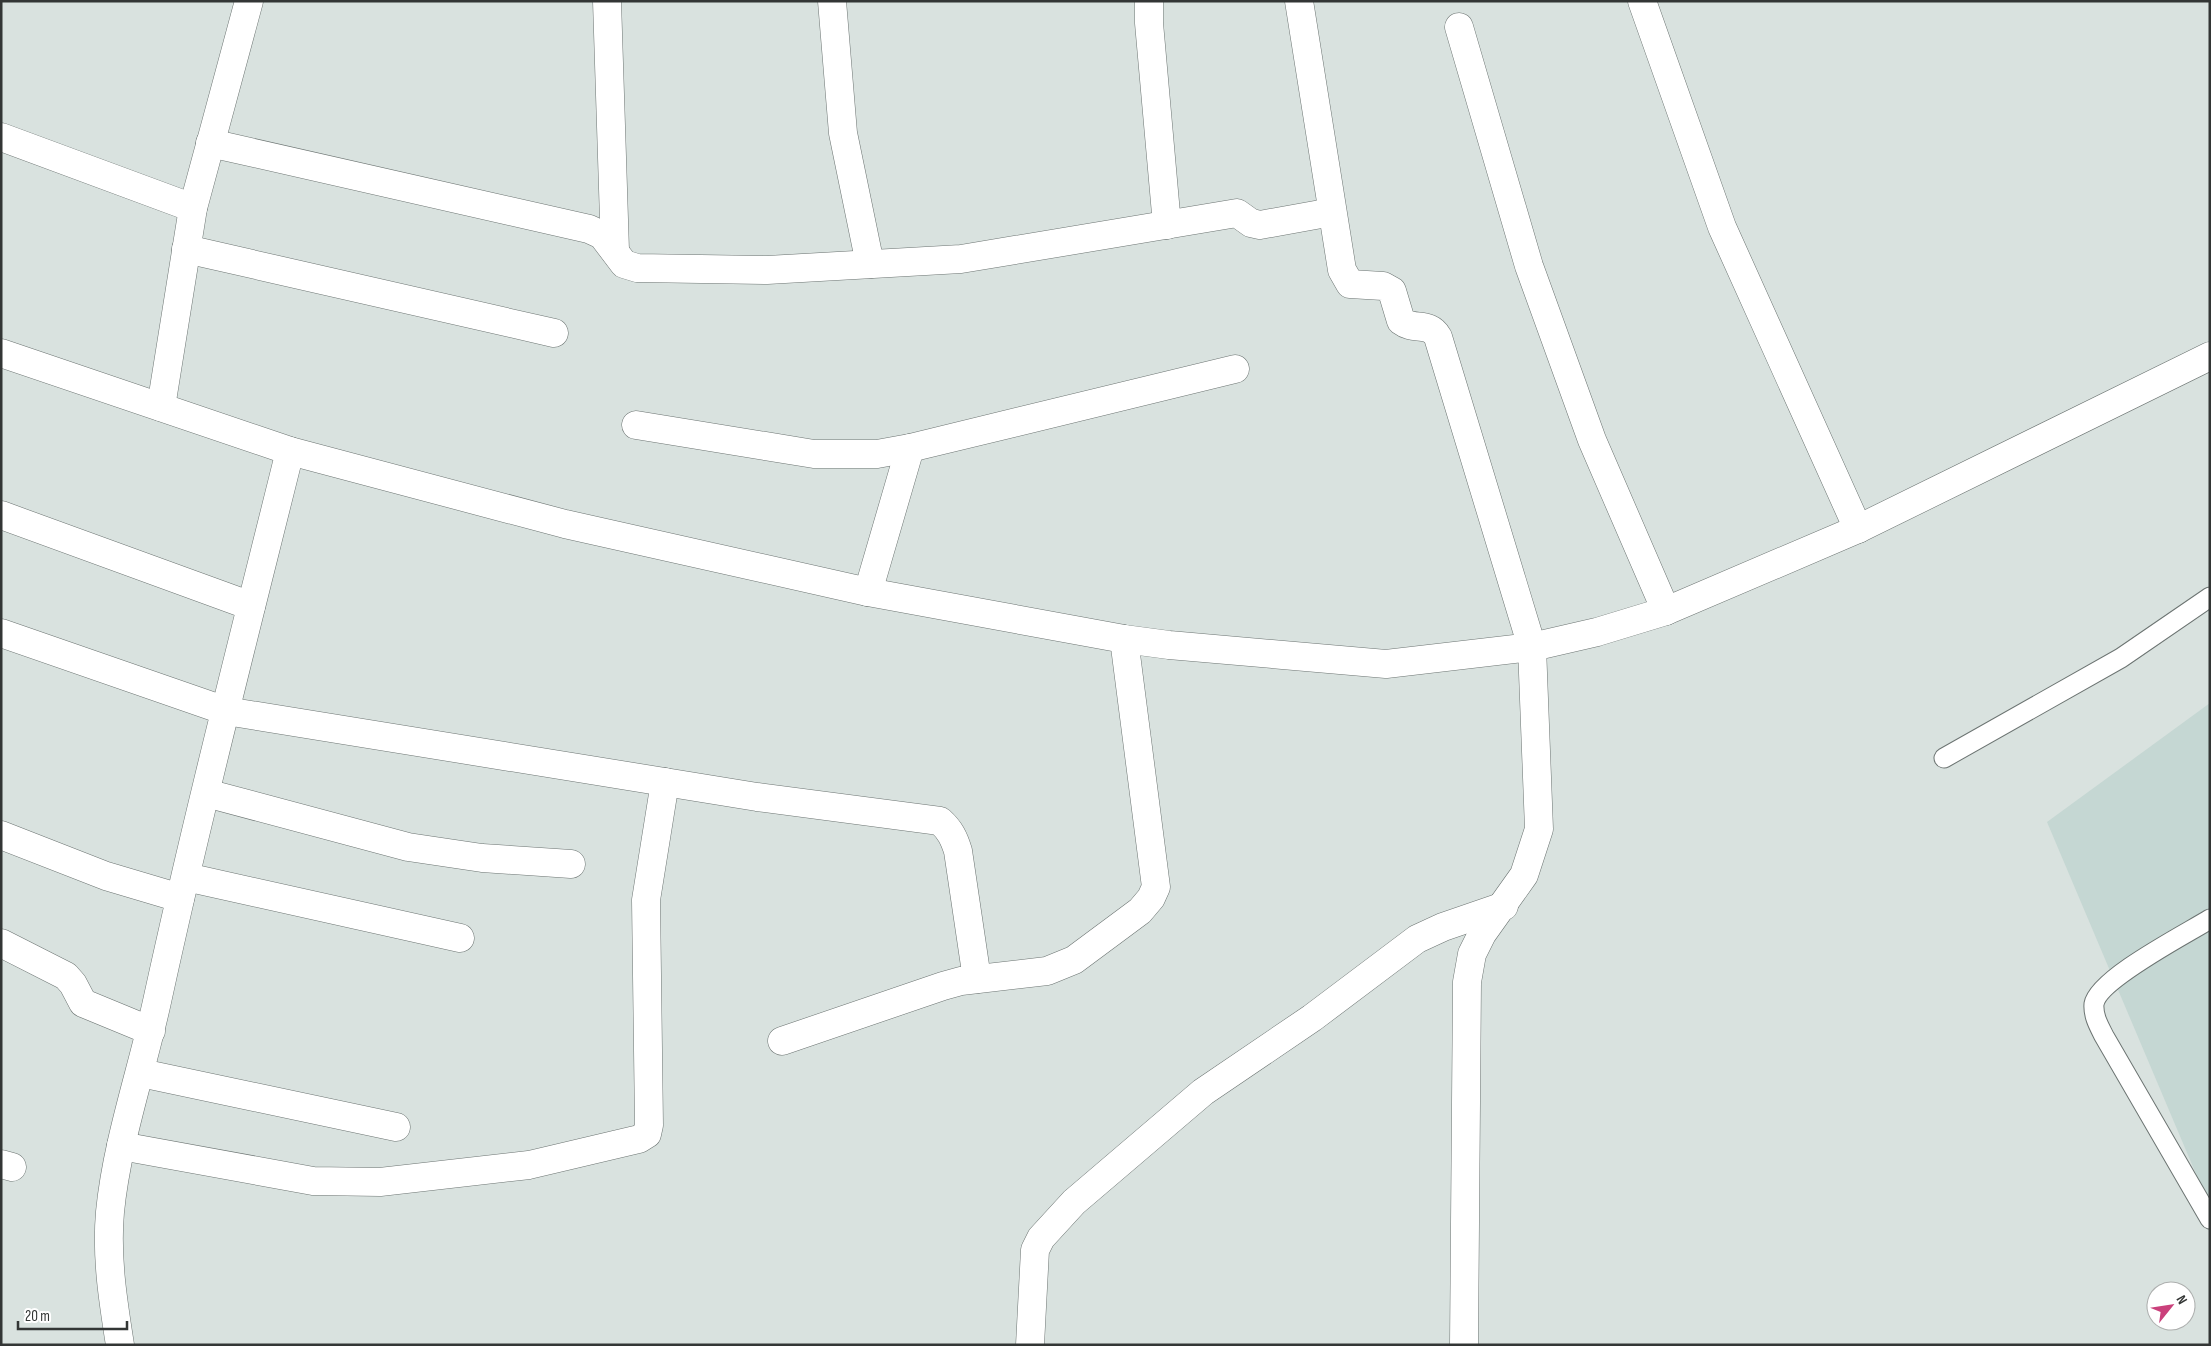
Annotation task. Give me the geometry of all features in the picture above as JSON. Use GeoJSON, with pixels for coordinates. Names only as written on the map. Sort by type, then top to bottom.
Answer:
{"type":"FeatureCollection","features":[{"type":"Feature","properties":{"kind":"street"},"geometry":{"type":"LineString","coordinates":[[160,407],[193,208],[249,1]]}},
{"type":"Feature","properties":{"kind":"street"},"geometry":{"type":"LineString","coordinates":[[607,1],[615,250]]}},
{"type":"Feature","properties":{"kind":"street"},"geometry":{"type":"LineString","coordinates":[[832,1],[843,133],[870,264]]}},
{"type":"Feature","properties":{"kind":"street"},"geometry":{"type":"LineString","coordinates":[[1149,1],[1148,23],[1166,225]]}},
{"type":"Feature","properties":{"kind":"street"},"geometry":{"type":"LineString","coordinates":[[1299,1],[1342,270],[1350,284],[1382,286],[1392,291],[1401,321],[1415,326],[1428,326],[1434,330],[1438,337],[1532,647],[1539,829],[1524,876],[1482,934],[1472,954],[1467,982],[1464,1345]]}},
{"type":"Feature","properties":{"kind":"street"},"geometry":{"type":"LineString","coordinates":[[1642,1],[1722,227],[1858,529]]}},
{"type":"Feature","properties":{"kind":"street"},"geometry":{"type":"LineString","coordinates":[[1460,27],[1529,266],[1592,440],[1666,611]]}},
{"type":"Feature","properties":{"kind":"street"},"geometry":{"type":"LineString","coordinates":[[1,137],[193,208]]}},
{"type":"Feature","properties":{"kind":"street"},"geometry":{"type":"LineString","coordinates":[[210,143],[588,229],[602,235],[624,264],[637,268],[767,270],[961,259],[1237,213],[1251,222],[1260,225],[1332,212]]}},
{"type":"Feature","properties":{"kind":"street"},"geometry":{"type":"LineString","coordinates":[[186,249],[554,333]]}},
{"type":"Feature","properties":{"kind":"street"},"geometry":{"type":"LineString","coordinates":[[1,353],[290,451],[565,524],[868,592],[1124,639],[1168,645],[1386,664],[1532,647],[1597,632],[1666,611],[1858,529],[2210,356]]}},
{"type":"Feature","properties":{"kind":"street"},"geometry":{"type":"LineString","coordinates":[[636,424],[814,454],[877,454],[910,448],[1235,369]]}},
{"type":"Feature","properties":{"kind":"street"},"geometry":{"type":"LineString","coordinates":[[868,592],[910,448]]}},
{"type":"Feature","properties":{"kind":"street"},"geometry":{"type":"LineString","coordinates":[[120,1345],[108,1266],[110,1212],[121,1146],[141,1073],[183,888],[290,451]]}},
{"type":"Feature","properties":{"kind":"street"},"geometry":{"type":"LineString","coordinates":[[1,515],[251,606]]}},
{"type":"Feature","properties":{"kind":"street"},"geometry":{"type":"LineString","coordinates":[[1,633],[226,711],[756,797],[940,821],[954,837],[958,851],[977,979]]}},
{"type":"Feature","properties":{"kind":"street"},"geometry":{"type":"LineString","coordinates":[[782,1040],[943,986],[977,979],[1047,971],[1059,967],[1074,960],[1140,911],[1151,898],[1156,887],[1124,639]]}},
{"type":"Feature","properties":{"kind":"street"},"geometry":{"type":"LineString","coordinates":[[121,1146],[313,1182],[380,1182],[529,1165],[639,1139],[647,1134],[649,1125],[646,900],[665,782]]}},
{"type":"Feature","properties":{"kind":"street"},"geometry":{"type":"LineString","coordinates":[[206,793],[408,847],[482,858],[571,864]]}},
{"type":"Feature","properties":{"kind":"street"},"geometry":{"type":"LineString","coordinates":[[1,835],[106,876],[460,938]]}},
{"type":"Feature","properties":{"kind":"street"},"geometry":{"type":"LineString","coordinates":[[1030,1345],[1035,1250],[1041,1238],[1074,1202],[1203,1092],[1312,1018],[1417,939],[1443,927],[1504,906]]}},
{"type":"Feature","properties":{"kind":"street"},"geometry":{"type":"LineString","coordinates":[[1,942],[66,976],[73,984],[83,1003],[151,1031]]}},
{"type":"Feature","properties":{"kind":"street"},"geometry":{"type":"LineString","coordinates":[[141,1073],[396,1127]]}},
{"type":"Feature","properties":{"kind":"lane"},"geometry":{"type":"LineString","coordinates":[[1944,758],[2121,658],[2210,597]]}},
{"type":"Feature","properties":{"kind":"lane"},"geometry":{"type":"LineString","coordinates":[[2210,920],[2120,973],[2099,993],[2094,1004],[2095,1018],[2104,1036],[2210,1219]]}},
{"type":"Feature","properties":{"kind":"shaded area"},"geometry":{"type":"Polygon","coordinates":[[[2210,703],[2210,1207],[2047,822],[2210,703]]]}}]}
